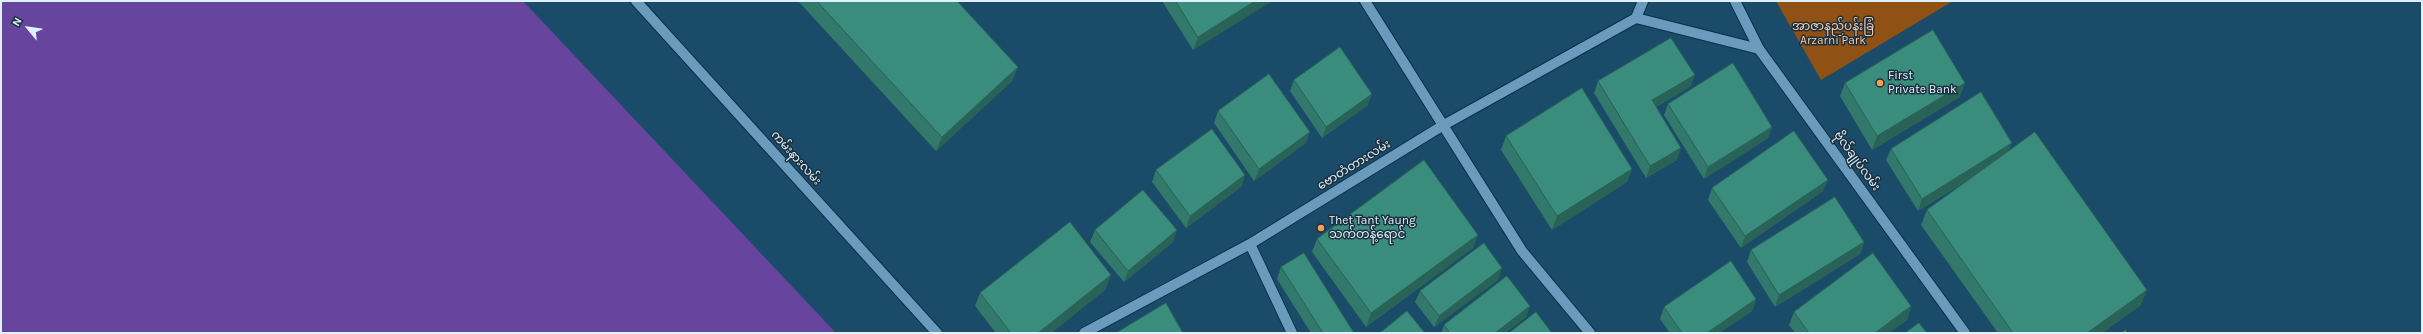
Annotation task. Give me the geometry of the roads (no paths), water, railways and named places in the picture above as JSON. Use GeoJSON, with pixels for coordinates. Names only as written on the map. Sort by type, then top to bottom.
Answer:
{"type":"FeatureCollection","features":[{"type":"Feature","properties":{"kind":"street","name":"ကမ်းနားလမ်း"},"geometry":{"type":"LineString","coordinates":[[636,1],[937,333]]}},
{"type":"Feature","properties":{"kind":"street"},"geometry":{"type":"LineString","coordinates":[[1365,1],[1442,126],[1522,251],[1590,333]]}},
{"type":"Feature","properties":{"kind":"street"},"geometry":{"type":"LineString","coordinates":[[1643,1],[1636,18],[1759,49]]}},
{"type":"Feature","properties":{"kind":"street","name":"ဗိုလ်ချုပ်လမ်း"},"geometry":{"type":"LineString","coordinates":[[1735,1],[1759,49],[1965,333]]}},
{"type":"Feature","properties":{"kind":"street","name":"ဗောတံတားလမ်း"},"geometry":{"type":"LineString","coordinates":[[1084,333],[1250,244],[1442,126],[1636,18]]}},
{"type":"Feature","properties":{"kind":"street"},"geometry":{"type":"LineString","coordinates":[[1250,244],[1292,333]]}},
{"type":"Feature","properties":{"kind":"place","name":"First Private Bank"},"geometry":{"type":"Point","coordinates":[1880,83]}},
{"type":"Feature","properties":{"kind":"place","name":"Thet Tant Yaung သက်တန့်ရောင်"},"geometry":{"type":"Point","coordinates":[1321,228]}},
{"type":"Feature","properties":{"kind":"park label","name":"အာဇာနည်ပန်းခြံ Arzarni Park"},"geometry":{"type":"Point","coordinates":[1833,34]}}]}
